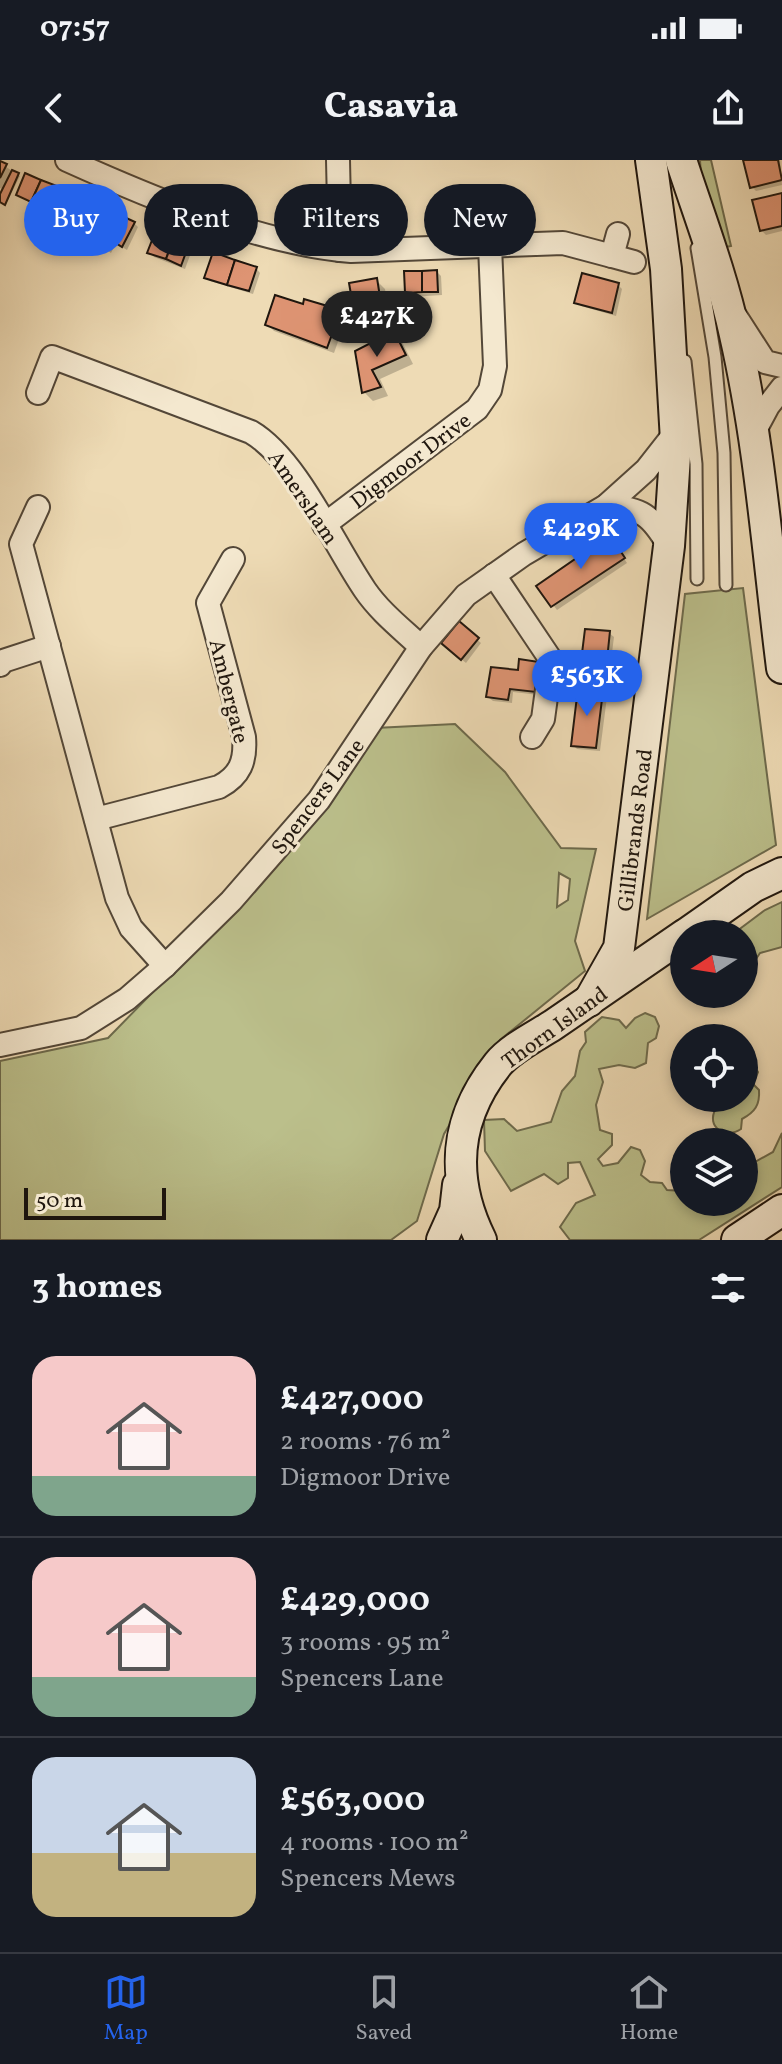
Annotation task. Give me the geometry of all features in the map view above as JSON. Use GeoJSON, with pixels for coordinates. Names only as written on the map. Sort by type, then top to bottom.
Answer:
{"type":"FeatureCollection","features":[{"type":"Feature","properties":{"kind":"street"},"geometry":{"type":"LineString","coordinates":[[67,160],[139,192],[274,236]]}},
{"type":"Feature","properties":{"kind":"street"},"geometry":{"type":"LineString","coordinates":[[338,160],[339,184]]}},
{"type":"Feature","properties":{"kind":"street","name":"Gillibrands Road"},"geometry":{"type":"LineString","coordinates":[[589,1001],[619,948],[669,546],[675,433],[666,269],[651,160]]}},
{"type":"Feature","properties":{"kind":"street"},"geometry":{"type":"LineString","coordinates":[[683,164],[728,302],[753,434],[782,668]]}},
{"type":"Feature","properties":{"kind":"street"},"geometry":{"type":"LineString","coordinates":[[612,256],[618,234]]}},
{"type":"Feature","properties":{"kind":"street"},"geometry":{"type":"LineString","coordinates":[[536,244],[563,243],[634,262]]}},
{"type":"Feature","properties":{"kind":"street","name":"Digmoor Drive"},"geometry":{"type":"LineString","coordinates":[[324,525],[477,409],[490,390],[495,366],[490,256]]}},
{"type":"Feature","properties":{"kind":"street"},"geometry":{"type":"LineString","coordinates":[[728,302],[765,362],[782,366]]}},
{"type":"Feature","properties":{"kind":"street","name":"Amersham"},"geometry":{"type":"LineString","coordinates":[[38,393],[52,357],[251,432],[273,448],[285,462],[367,593],[421,647]]}},
{"type":"Feature","properties":{"kind":"street"},"geometry":{"type":"LineString","coordinates":[[753,434],[782,388]]}},
{"type":"Feature","properties":{"kind":"street","name":"Spencers Lane"},"geometry":{"type":"LineString","coordinates":[[0,1045],[81,1028],[127,999],[165,966],[231,901],[319,800],[421,647],[466,595],[524,554],[606,506],[646,470],[675,433]]}},
{"type":"Feature","properties":{"kind":"street"},"geometry":{"type":"LineString","coordinates":[[606,506],[628,508],[645,514],[657,524],[669,546]]}},
{"type":"Feature","properties":{"kind":"street"},"geometry":{"type":"LineString","coordinates":[[38,507],[21,544],[96,819],[123,913],[131,928],[165,966]]}},
{"type":"Feature","properties":{"kind":"street","name":"Ambergate"},"geometry":{"type":"LineString","coordinates":[[96,819],[219,787],[232,780],[241,768],[245,753],[244,737],[208,603],[233,559]]}},
{"type":"Feature","properties":{"kind":"street"},"geometry":{"type":"LineString","coordinates":[[494,575],[551,660],[543,719],[532,737]]}},
{"type":"Feature","properties":{"kind":"street"},"geometry":{"type":"LineString","coordinates":[[0,665],[3,661],[49,646]]}},
{"type":"Feature","properties":{"kind":"street","name":"Thorn Island"},"geometry":{"type":"LineString","coordinates":[[705,920],[753,887],[782,873]]}},
{"type":"Feature","properties":{"kind":"street","name":"Thorn Island"},"geometry":{"type":"LineString","coordinates":[[481,1240],[466,1209],[459,1174],[463,1130],[479,1094],[500,1061],[670,944]]}},
{"type":"Feature","properties":{"kind":"street"},"geometry":{"type":"LineString","coordinates":[[442,1240],[455,1211],[459,1174]]}},
{"type":"Feature","properties":{"kind":"street"},"geometry":{"type":"LineString","coordinates":[[737,1240],[782,1210]]}},
{"type":"Feature","properties":{"kind":"lane"},"geometry":{"type":"LineString","coordinates":[[683,164],[715,357],[724,453],[726,585]]}},
{"type":"Feature","properties":{"kind":"lane","name":"Gillibrands Road"},"geometry":{"type":"LineString","coordinates":[[666,269],[678,317],[696,464],[697,579]]}},
{"type":"Feature","properties":{"kind":"green space"},"geometry":{"type":"Polygon","coordinates":[[[690,160],[697,160],[701,175],[700,160],[711,160],[731,246],[716,249],[690,160]]]}},
{"type":"Feature","properties":{"kind":"green space"},"geometry":{"type":"Polygon","coordinates":[[[743,588],[776,845],[647,919],[685,594],[743,588]]]}},
{"type":"Feature","properties":{"kind":"green space"},"geometry":{"type":"Polygon","coordinates":[[[455,724],[505,772],[561,848],[596,849],[575,941],[585,971],[500,1040],[444,1134],[417,1221],[391,1240],[0,1240],[0,1061],[108,1038],[282,860],[375,728],[455,724]],[[559,873],[557,907],[568,900],[570,879],[559,873]]]}},
{"type":"Feature","properties":{"kind":"green space"},"geometry":{"type":"Polygon","coordinates":[[[782,902],[782,947],[758,956],[758,920],[752,920],[782,902]]]}},
{"type":"Feature","properties":{"kind":"green space"},"geometry":{"type":"Polygon","coordinates":[[[645,1013],[655,1017],[659,1026],[656,1038],[648,1043],[646,1063],[635,1068],[619,1065],[599,1069],[603,1082],[596,1105],[600,1130],[612,1134],[612,1145],[598,1159],[603,1166],[618,1163],[631,1147],[640,1150],[645,1161],[641,1175],[650,1182],[662,1183],[670,1190],[670,1216],[737,1216],[699,1240],[570,1240],[560,1227],[576,1203],[595,1195],[580,1162],[568,1163],[568,1178],[558,1184],[544,1174],[511,1191],[485,1151],[484,1120],[504,1119],[517,1131],[551,1122],[562,1091],[575,1076],[580,1051],[586,1042],[585,1032],[602,1017],[619,1020],[626,1028],[645,1013]]]}},
{"type":"Feature","properties":{"kind":"green space"},"geometry":{"type":"Polygon","coordinates":[[[714,1112],[752,1112],[742,1119],[741,1128],[717,1128],[714,1112]]]}},
{"type":"Feature","properties":{"kind":"green space"},"geometry":{"type":"Polygon","coordinates":[[[782,1133],[782,1187],[758,1202],[758,1160],[773,1152],[782,1133]]]}},
{"type":"Feature","properties":{"kind":"building"},"geometry":{"type":"Polygon","coordinates":[[[743,160],[778,160],[782,180],[750,188],[743,160]]]}},
{"type":"Feature","properties":{"kind":"building"},"geometry":{"type":"Polygon","coordinates":[[[0,161],[7,164],[0,178],[0,161]]]}},
{"type":"Feature","properties":{"kind":"building"},"geometry":{"type":"Polygon","coordinates":[[[12,170],[19,173],[5,205],[0,202],[0,194],[12,170]]]}},
{"type":"Feature","properties":{"kind":"building"},"geometry":{"type":"Polygon","coordinates":[[[25,173],[41,180],[39,184],[24,184],[24,199],[16,195],[25,173]]]}},
{"type":"Feature","properties":{"kind":"building"},"geometry":{"type":"Polygon","coordinates":[[[782,193],[782,226],[760,231],[752,200],[782,193]]]}},
{"type":"Feature","properties":{"kind":"building"},"geometry":{"type":"Polygon","coordinates":[[[128,219],[135,222],[128,235],[128,219]]]}},
{"type":"Feature","properties":{"kind":"building"},"geometry":{"type":"Polygon","coordinates":[[[167,256],[185,256],[181,266],[166,259],[167,256]]]}},
{"type":"Feature","properties":{"kind":"building"},"geometry":{"type":"Polygon","coordinates":[[[212,256],[235,260],[227,285],[204,278],[212,256]]]}},
{"type":"Feature","properties":{"kind":"building"},"geometry":{"type":"Polygon","coordinates":[[[235,260],[257,267],[249,291],[227,285],[235,260]]]}},
{"type":"Feature","properties":{"kind":"building"},"geometry":{"type":"Polygon","coordinates":[[[437,270],[438,292],[422,292],[422,271],[437,270]]]}},
{"type":"Feature","properties":{"kind":"building"},"geometry":{"type":"Polygon","coordinates":[[[404,271],[422,271],[422,292],[405,293],[404,271]]]}},
{"type":"Feature","properties":{"kind":"building"},"geometry":{"type":"Polygon","coordinates":[[[582,273],[619,283],[612,313],[574,303],[582,273]]]}},
{"type":"Feature","properties":{"kind":"building"},"geometry":{"type":"Polygon","coordinates":[[[377,278],[385,329],[358,335],[349,283],[377,278]]]}},
{"type":"Feature","properties":{"kind":"building"},"geometry":{"type":"Polygon","coordinates":[[[275,295],[303,304],[304,299],[341,310],[327,348],[265,325],[275,295]]]}},
{"type":"Feature","properties":{"kind":"building"},"geometry":{"type":"Polygon","coordinates":[[[394,331],[406,355],[372,370],[381,387],[362,393],[355,351],[394,331]]]}},
{"type":"Feature","properties":{"kind":"building"},"geometry":{"type":"Polygon","coordinates":[[[610,535],[625,558],[551,607],[536,586],[610,535]]]}},
{"type":"Feature","properties":{"kind":"building"},"geometry":{"type":"Polygon","coordinates":[[[459,621],[479,638],[461,660],[441,643],[459,621]]]}},
{"type":"Feature","properties":{"kind":"building"},"geometry":{"type":"Polygon","coordinates":[[[585,629],[610,631],[604,689],[578,686],[585,629]]]}},
{"type":"Feature","properties":{"kind":"building"},"geometry":{"type":"Polygon","coordinates":[[[519,659],[539,662],[536,692],[510,689],[508,700],[486,697],[491,667],[518,670],[519,659]]]}},
{"type":"Feature","properties":{"kind":"building"},"geometry":{"type":"Polygon","coordinates":[[[578,688],[603,691],[596,748],[571,746],[578,688]]]}}]}
